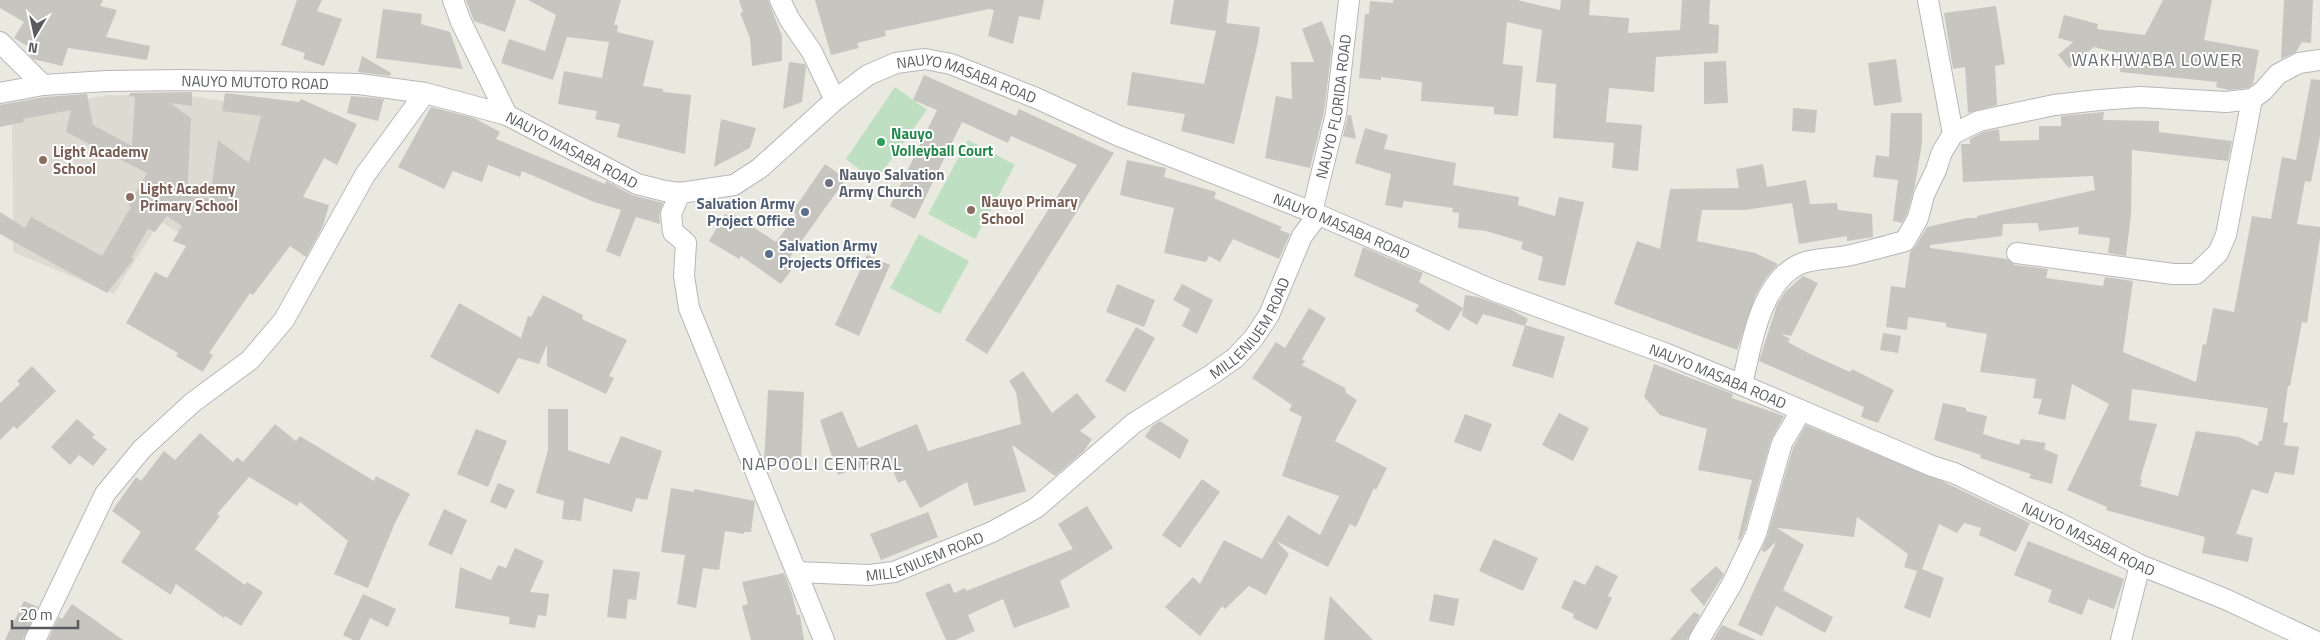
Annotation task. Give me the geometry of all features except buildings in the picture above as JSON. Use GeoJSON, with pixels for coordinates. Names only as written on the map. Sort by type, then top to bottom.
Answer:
{"type":"FeatureCollection","features":[{"type":"Feature","properties":{"kind":"street","name":"NAUYO MASABA ROAD"},"geometry":{"type":"LineString","coordinates":[[453,0],[461,22],[507,115],[637,184],[665,192],[680,193],[734,185],[760,168],[835,100],[868,75],[896,63],[924,59],[951,64],[1036,98],[1119,136],[1315,213],[1495,291],[1667,354],[1932,466],[1954,473],[2057,522],[2140,566],[2226,599],[2313,640]]}},
{"type":"Feature","properties":{"kind":"street"},"geometry":{"type":"LineString","coordinates":[[780,0],[790,20],[812,52],[835,100]]}},
{"type":"Feature","properties":{"kind":"street","name":"NAUYO FLORIDA ROAD"},"geometry":{"type":"LineString","coordinates":[[1315,213],[1336,114],[1349,0]]}},
{"type":"Feature","properties":{"kind":"street"},"geometry":{"type":"LineString","coordinates":[[1928,0],[1953,134]]}},
{"type":"Feature","properties":{"kind":"street"},"geometry":{"type":"LineString","coordinates":[[0,42],[43,85]]}},
{"type":"Feature","properties":{"kind":"street"},"geometry":{"type":"LineString","coordinates":[[1742,385],[1756,325],[1770,295],[1785,272],[1802,263],[1846,256],[1905,240],[1918,218],[1924,195],[1942,152],[1953,134],[1979,121],[2054,105],[2140,97],[2226,102],[2252,99],[2263,91],[2278,74],[2299,63],[2320,60]]}},
{"type":"Feature","properties":{"kind":"street","name":"NAUYO MUTOTO ROAD"},"geometry":{"type":"LineString","coordinates":[[0,93],[43,85],[107,81],[183,80],[359,84],[426,93],[507,115]]}},
{"type":"Feature","properties":{"kind":"street"},"geometry":{"type":"LineString","coordinates":[[35,640],[105,494],[142,449],[192,404],[250,360],[284,320],[365,175],[426,93]]}},
{"type":"Feature","properties":{"kind":"street"},"geometry":{"type":"LineString","coordinates":[[2017,253],[2174,274],[2196,274],[2218,253],[2226,235],[2252,99]]}},
{"type":"Feature","properties":{"kind":"street"},"geometry":{"type":"LineString","coordinates":[[680,193],[672,214],[674,232],[686,243],[684,276],[689,308],[824,640]]}},
{"type":"Feature","properties":{"kind":"street","name":"MILLENIUEM ROAD"},"geometry":{"type":"LineString","coordinates":[[797,572],[869,575],[894,572],[992,532],[1036,508],[1134,423],[1186,392],[1235,358],[1253,338],[1269,315],[1302,236],[1315,213]]}},
{"type":"Feature","properties":{"kind":"street"},"geometry":{"type":"LineString","coordinates":[[1700,640],[1732,584],[1756,534],[1782,443],[1801,411]]}},
{"type":"Feature","properties":{"kind":"street"},"geometry":{"type":"LineString","coordinates":[[2122,640],[2140,566]]}},
{"type":"Feature","properties":{"kind":"shaded area","name":"Light Academy Primary School"},"geometry":{"type":"Polygon","coordinates":[[[108,95],[192,96],[277,110],[205,249],[160,221],[114,294],[13,252],[12,113],[108,95]]]}},
{"type":"Feature","properties":{"kind":"green space","name":"Nauyo Volleyball Court"},"geometry":{"type":"Polygon","coordinates":[[[895,87],[927,110],[875,182],[846,159],[895,87]]]}},
{"type":"Feature","properties":{"kind":"green space"},"geometry":{"type":"Polygon","coordinates":[[[968,140],[1015,165],[975,239],[928,214],[968,140]]]}},
{"type":"Feature","properties":{"kind":"green space"},"geometry":{"type":"Polygon","coordinates":[[[919,234],[969,261],[940,314],[890,288],[919,234]]]}},
{"type":"Feature","properties":{"kind":"place","name":"Nauyo Volleyball Court"},"geometry":{"type":"Point","coordinates":[881,142]}},
{"type":"Feature","properties":{"kind":"place","name":"Light Academy School"},"geometry":{"type":"Point","coordinates":[43,160]}},
{"type":"Feature","properties":{"kind":"place","name":"Nauyo Salvation Army Church"},"geometry":{"type":"Point","coordinates":[829,183]}},
{"type":"Feature","properties":{"kind":"place","name":"Light Academy Primary School"},"geometry":{"type":"Point","coordinates":[130,197]}},
{"type":"Feature","properties":{"kind":"place","name":"Nauyo Primary School"},"geometry":{"type":"Point","coordinates":[971,210]}},
{"type":"Feature","properties":{"kind":"place","name":"Salvation Army Project Office"},"geometry":{"type":"Point","coordinates":[805,212]}},
{"type":"Feature","properties":{"kind":"place","name":"Salvation Army Projects Offices"},"geometry":{"type":"Point","coordinates":[769,254]}},
{"type":"Feature","properties":{"kind":"district","name":"WAKHWABA LOWER"},"geometry":{"type":"Point","coordinates":[2157,59]}},
{"type":"Feature","properties":{"kind":"district","name":"NAPOOLI CENTRAL"},"geometry":{"type":"Point","coordinates":[822,463]}}]}
